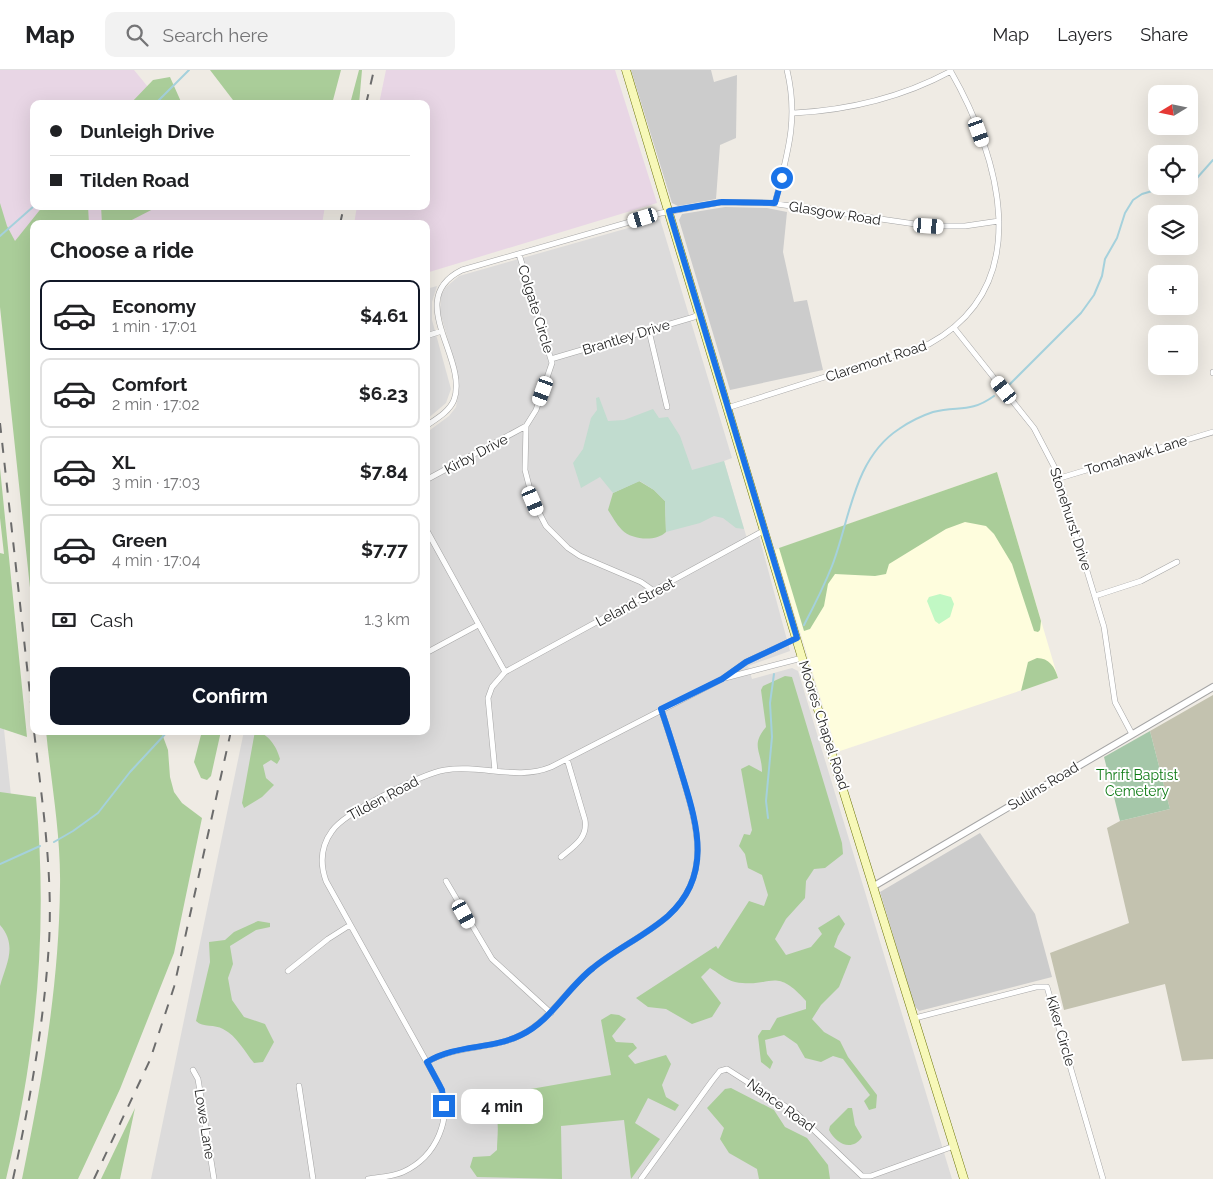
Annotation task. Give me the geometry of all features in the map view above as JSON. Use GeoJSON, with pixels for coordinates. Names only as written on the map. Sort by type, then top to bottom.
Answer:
{"type":"FeatureCollection","features":[{"type":"Feature","properties":{"kind":"main road","name":"Moores Chapel Road"},"geometry":{"type":"LineString","coordinates":[[626,70],[802,658],[964,1179]]}},
{"type":"Feature","properties":{"kind":"street"},"geometry":{"type":"LineString","coordinates":[[775,203],[790,148],[794,113],[788,70]]}},
{"type":"Feature","properties":{"kind":"street"},"geometry":{"type":"LineString","coordinates":[[794,113],[832,110],[879,101],[919,87],[951,70]]}},
{"type":"Feature","properties":{"kind":"street","name":"Claremont Road"},"geometry":{"type":"LineString","coordinates":[[727,408],[917,350],[955,329],[974,309],[992,277],[998,248],[998,221],[994,187],[984,144],[968,104],[951,70]]}},
{"type":"Feature","properties":{"kind":"street","name":"Glasgow Road"},"geometry":{"type":"LineString","coordinates":[[442,331],[437,302],[444,284],[462,270],[669,211],[722,202],[775,203],[816,211],[929,226],[965,226],[998,221]]}},
{"type":"Feature","properties":{"kind":"street","name":"Colgate Circle"},"geometry":{"type":"LineString","coordinates":[[519,254],[551,360],[550,373],[536,410],[526,426],[524,459],[528,484],[539,514],[550,532],[575,553],[641,582],[654,591]]}},
{"type":"Feature","properties":{"kind":"street","name":"Brantley Drive"},"geometry":{"type":"LineString","coordinates":[[551,360],[694,317],[700,313]]}},
{"type":"Feature","properties":{"kind":"street","name":"Stonehurst Drive"},"geometry":{"type":"LineString","coordinates":[[955,329],[1034,428],[1060,478],[1107,640],[1115,702],[1132,734]]}},
{"type":"Feature","properties":{"kind":"street"},"geometry":{"type":"LineString","coordinates":[[648,330],[667,407]]}},
{"type":"Feature","properties":{"kind":"street"},"geometry":{"type":"LineString","coordinates":[[430,335],[442,331],[455,378],[455,394],[448,409],[430,423]]}},
{"type":"Feature","properties":{"kind":"street","name":"Kirby Drive"},"geometry":{"type":"LineString","coordinates":[[430,478],[526,426]]}},
{"type":"Feature","properties":{"kind":"street","name":"Tomahawk Lane"},"geometry":{"type":"LineString","coordinates":[[1060,478],[1213,432]]}},
{"type":"Feature","properties":{"kind":"street","name":"Leland Street"},"geometry":{"type":"LineString","coordinates":[[505,672],[765,530]]}},
{"type":"Feature","properties":{"kind":"street"},"geometry":{"type":"LineString","coordinates":[[430,536],[505,672],[492,687],[488,698],[495,771]]}},
{"type":"Feature","properties":{"kind":"street"},"geometry":{"type":"LineString","coordinates":[[1095,596],[1141,581],[1177,562]]}},
{"type":"Feature","properties":{"kind":"street"},"geometry":{"type":"LineString","coordinates":[[430,651],[478,625]]}},
{"type":"Feature","properties":{"kind":"street","name":"Tilden Road"},"geometry":{"type":"LineString","coordinates":[[368,1179],[400,1173],[420,1162],[432,1150],[443,1122],[442,1090],[350,925],[323,871],[325,844],[337,824],[430,773],[462,769],[534,772],[567,759],[722,679],[746,662],[797,638]]}},
{"type":"Feature","properties":{"kind":"street","name":"Tilden Road"},"geometry":{"type":"LineString","coordinates":[[722,679],[802,658]]}},
{"type":"Feature","properties":{"kind":"street","name":"Sullins Road"},"geometry":{"type":"LineString","coordinates":[[874,886],[1213,687]]}},
{"type":"Feature","properties":{"kind":"street"},"geometry":{"type":"LineString","coordinates":[[427,1062],[451,1050],[513,1039],[531,1030],[551,1013],[594,966],[669,915],[684,897],[693,878],[699,847],[696,822],[661,709]]}},
{"type":"Feature","properties":{"kind":"street"},"geometry":{"type":"LineString","coordinates":[[561,857],[582,839],[586,829],[567,759]]}},
{"type":"Feature","properties":{"kind":"street"},"geometry":{"type":"LineString","coordinates":[[446,881],[492,959],[551,1013]]}},
{"type":"Feature","properties":{"kind":"street"},"geometry":{"type":"LineString","coordinates":[[288,971],[328,938],[350,925]]}},
{"type":"Feature","properties":{"kind":"street","name":"Kiker Circle"},"geometry":{"type":"LineString","coordinates":[[915,1018],[1036,987],[1047,987],[1102,1179]]}},
{"type":"Feature","properties":{"kind":"street","name":"Nance Road"},"geometry":{"type":"LineString","coordinates":[[642,1179],[712,1081],[720,1072],[727,1069],[745,1078],[796,1113],[862,1176],[871,1176],[954,1146]]}},
{"type":"Feature","properties":{"kind":"street","name":"Lowe Lane"},"geometry":{"type":"LineString","coordinates":[[193,1070],[198,1079],[214,1179]]}},
{"type":"Feature","properties":{"kind":"street"},"geometry":{"type":"LineString","coordinates":[[300,1086],[313,1179]]}},
{"type":"Feature","properties":{"kind":"street"},"geometry":{"type":"LineString","coordinates":[[400,1173],[404,1179]]}},
{"type":"Feature","properties":{"kind":"shaded area"},"geometry":{"type":"Polygon","coordinates":[[[0,70],[134,70],[159,100],[30,100],[30,210],[324,210],[323,220],[30,220],[30,231],[0,283],[0,70]]]}},
{"type":"Feature","properties":{"kind":"shaded area"},"geometry":{"type":"Polygon","coordinates":[[[386,70],[615,70],[657,203],[430,272],[430,220],[355,220],[356,210],[430,210],[430,100],[380,100],[386,70]]]}},
{"type":"Feature","properties":{"kind":"shaded area"},"geometry":{"type":"Polygon","coordinates":[[[631,70],[711,70],[714,82],[737,75],[736,138],[720,145],[716,199],[678,206],[672,203],[631,70]]]}},
{"type":"Feature","properties":{"kind":"shaded area"},"geometry":{"type":"Polygon","coordinates":[[[725,207],[767,208],[787,212],[783,252],[794,302],[807,300],[823,370],[730,390],[679,220],[682,214],[725,207]]]}},
{"type":"Feature","properties":{"kind":"shaded area"},"geometry":{"type":"Polygon","coordinates":[[[660,219],[732,458],[724,461],[748,542],[759,536],[790,651],[748,666],[752,679],[792,668],[798,671],[952,1179],[151,1179],[243,735],[430,735],[430,430],[449,416],[456,407],[459,390],[453,357],[440,312],[441,295],[446,287],[459,276],[660,219]]]}},
{"type":"Feature","properties":{"kind":"shaded area"},"geometry":{"type":"Polygon","coordinates":[[[437,286],[432,302],[432,320],[451,389],[446,403],[430,417],[430,288],[437,286]]]}},
{"type":"Feature","properties":{"kind":"shaded area"},"geometry":{"type":"Polygon","coordinates":[[[599,397],[608,421],[624,420],[653,409],[659,418],[668,417],[680,436],[692,470],[724,461],[744,529],[736,528],[723,518],[714,516],[700,523],[666,532],[665,501],[654,490],[640,481],[613,493],[600,477],[581,488],[573,463],[583,449],[591,418],[597,410],[596,398],[599,397]]]}},
{"type":"Feature","properties":{"kind":"shaded area"},"geometry":{"type":"Polygon","coordinates":[[[997,472],[1058,678],[837,752],[775,550],[997,472]]]}},
{"type":"Feature","properties":{"kind":"shaded area"},"geometry":{"type":"Polygon","coordinates":[[[0,691],[15,834],[19,937],[0,1112],[0,691]]]}},
{"type":"Feature","properties":{"kind":"shaded area"},"geometry":{"type":"Polygon","coordinates":[[[1213,695],[1213,1059],[1182,1061],[1165,984],[1064,1010],[1050,953],[1129,923],[1107,828],[1120,821],[1170,809],[1150,731],[1213,695]]]}},
{"type":"Feature","properties":{"kind":"shaded area"},"geometry":{"type":"Polygon","coordinates":[[[980,833],[1035,914],[1052,977],[919,1011],[914,1005],[880,892],[980,833]]]}},
{"type":"Feature","properties":{"kind":"green space"},"geometry":{"type":"Polygon","coordinates":[[[210,70],[341,70],[333,100],[233,100],[210,70]]]}},
{"type":"Feature","properties":{"kind":"green space"},"geometry":{"type":"Polygon","coordinates":[[[359,70],[362,70],[359,100],[351,100],[359,70]]]}},
{"type":"Feature","properties":{"kind":"green space"},"geometry":{"type":"Polygon","coordinates":[[[170,77],[180,100],[134,100],[153,80],[170,77]]]}},
{"type":"Feature","properties":{"kind":"green space"},"geometry":{"type":"Polygon","coordinates":[[[0,203],[7,226],[15,241],[30,222],[30,588],[0,307],[0,203]]]}},
{"type":"Feature","properties":{"kind":"green space"},"geometry":{"type":"Polygon","coordinates":[[[40,210],[88,210],[89,220],[32,220],[40,210]]]}},
{"type":"Feature","properties":{"kind":"green space"},"geometry":{"type":"Polygon","coordinates":[[[101,210],[151,210],[132,220],[102,220],[101,210]]]}},
{"type":"Feature","properties":{"kind":"green space"},"geometry":{"type":"Polygon","coordinates":[[[0,468],[27,737],[0,728],[0,553],[4,554],[0,518],[0,468]]]}},
{"type":"Feature","properties":{"kind":"green space"},"geometry":{"type":"Polygon","coordinates":[[[997,472],[1041,621],[1038,632],[1034,631],[1012,564],[994,534],[986,526],[965,522],[946,529],[889,564],[886,574],[875,576],[835,574],[828,584],[824,606],[810,629],[804,631],[779,548],[997,472]]]}},
{"type":"Feature","properties":{"kind":"green space"},"geometry":{"type":"Polygon","coordinates":[[[639,481],[654,490],[665,501],[666,532],[662,535],[650,538],[632,536],[622,530],[608,510],[613,493],[639,481]]]}},
{"type":"Feature","properties":{"kind":"green space"},"geometry":{"type":"Polygon","coordinates":[[[940,594],[951,597],[954,604],[950,617],[939,624],[935,621],[927,601],[929,597],[940,594]]]}},
{"type":"Feature","properties":{"kind":"green space"},"geometry":{"type":"Polygon","coordinates":[[[1037,658],[1048,661],[1058,678],[1021,691],[1028,662],[1037,658]]]}},
{"type":"Feature","properties":{"kind":"green space"},"geometry":{"type":"Polygon","coordinates":[[[785,676],[792,677],[842,843],[843,854],[825,868],[814,869],[806,881],[805,898],[786,919],[775,939],[786,955],[811,947],[822,934],[818,928],[839,915],[845,924],[834,947],[851,957],[839,987],[821,1005],[812,1019],[824,1032],[840,1041],[848,1057],[877,1095],[876,1108],[869,1110],[864,1101],[870,1095],[843,1059],[833,1056],[821,1062],[805,1058],[797,1044],[784,1035],[765,1040],[767,1054],[773,1062],[770,1069],[761,1062],[758,1036],[762,1030],[770,1030],[777,1018],[806,1009],[806,1001],[787,984],[779,981],[735,982],[710,968],[701,977],[721,1003],[712,1017],[692,1024],[666,1009],[648,1007],[636,998],[716,946],[718,949],[749,901],[764,906],[768,895],[762,875],[748,868],[745,854],[739,846],[744,834],[750,835],[752,830],[741,769],[749,765],[762,772],[758,744],[761,734],[766,727],[761,690],[763,686],[785,676]]]}},
{"type":"Feature","properties":{"kind":"green space","name":"Thrift Baptist Cemetery"},"geometry":{"type":"Polygon","coordinates":[[[1150,731],[1170,809],[1120,821],[1104,757],[1150,731]]]}},
{"type":"Feature","properties":{"kind":"green space"},"geometry":{"type":"Polygon","coordinates":[[[46,735],[162,735],[168,750],[170,777],[174,792],[182,803],[202,818],[174,953],[120,1089],[78,1179],[22,1179],[36,1106],[53,997],[60,886],[59,847],[46,735]]]}},
{"type":"Feature","properties":{"kind":"green space"},"geometry":{"type":"Polygon","coordinates":[[[201,735],[220,735],[211,776],[207,780],[201,778],[194,762],[201,735]]]}},
{"type":"Feature","properties":{"kind":"green space"},"geometry":{"type":"Polygon","coordinates":[[[254,735],[264,735],[277,750],[280,759],[277,764],[271,760],[263,765],[266,778],[274,785],[262,797],[244,808],[242,803],[254,735]]]}},
{"type":"Feature","properties":{"kind":"green space"},"geometry":{"type":"Polygon","coordinates":[[[0,792],[36,797],[41,894],[40,942],[32,1036],[17,1131],[6,1179],[0,1179],[0,986],[9,955],[9,948],[8,940],[0,925],[0,792]]]}},
{"type":"Feature","properties":{"kind":"green space"},"geometry":{"type":"Polygon","coordinates":[[[258,921],[270,923],[270,927],[256,930],[230,946],[233,964],[228,978],[232,1000],[244,1017],[265,1024],[274,1042],[263,1062],[254,1063],[228,1032],[196,1021],[210,962],[209,942],[225,940],[234,932],[258,921]]]}},
{"type":"Feature","properties":{"kind":"green space"},"geometry":{"type":"Polygon","coordinates":[[[611,1014],[619,1015],[626,1019],[612,1036],[616,1042],[633,1043],[637,1048],[628,1056],[635,1064],[666,1055],[671,1064],[662,1085],[666,1097],[679,1105],[675,1111],[648,1098],[635,1123],[660,1139],[631,1179],[624,1120],[561,1126],[562,1179],[477,1177],[470,1167],[473,1157],[490,1156],[497,1150],[497,1116],[492,1104],[487,1100],[490,1096],[611,1075],[601,1020],[611,1014]]]}},
{"type":"Feature","properties":{"kind":"green space"},"geometry":{"type":"Polygon","coordinates":[[[731,1088],[774,1110],[785,1127],[807,1138],[828,1165],[830,1179],[759,1179],[757,1169],[729,1153],[720,1139],[724,1128],[707,1108],[725,1089],[731,1088]]]}},
{"type":"Feature","properties":{"kind":"green space"},"geometry":{"type":"Polygon","coordinates":[[[135,1108],[120,1179],[101,1179],[135,1108]]]}},
{"type":"Feature","properties":{"kind":"green space"},"geometry":{"type":"Polygon","coordinates":[[[848,1108],[852,1108],[855,1125],[862,1137],[858,1142],[849,1145],[836,1139],[829,1130],[830,1126],[848,1108]]]}},
{"type":"Feature","properties":{"kind":"waterway"},"geometry":{"type":"LineString","coordinates":[[159,100],[189,70]]}},
{"type":"Feature","properties":{"kind":"waterway"},"geometry":{"type":"LineString","coordinates":[[1198,177],[1213,160]]}},
{"type":"Feature","properties":{"kind":"waterway"},"geometry":{"type":"LineString","coordinates":[[1010,384],[1081,313],[1094,295],[1102,276],[1105,259],[1117,238],[1125,213],[1133,200],[1148,192]]}},
{"type":"Feature","properties":{"kind":"waterway"},"geometry":{"type":"LineString","coordinates":[[0,236],[30,210]]}},
{"type":"Feature","properties":{"kind":"waterway"},"geometry":{"type":"LineString","coordinates":[[804,625],[832,566],[862,473],[884,442],[903,426],[924,415],[942,410],[970,407],[985,402],[994,396]]}},
{"type":"Feature","properties":{"kind":"waterway"},"geometry":{"type":"LineString","coordinates":[[768,818],[766,801],[772,737],[770,703],[774,674]]}},
{"type":"Feature","properties":{"kind":"waterway"},"geometry":{"type":"LineString","coordinates":[[54,842],[98,813],[130,772],[164,735]]}},
{"type":"Feature","properties":{"kind":"waterway"},"geometry":{"type":"LineString","coordinates":[[0,864],[40,846]]}},
{"type":"Feature","properties":{"kind":"railway"},"geometry":{"type":"LineString","coordinates":[[367,100],[374,70]]}},
{"type":"Feature","properties":{"kind":"railway"},"geometry":{"type":"LineString","coordinates":[[341,220],[343,210]]}},
{"type":"Feature","properties":{"kind":"railway"},"geometry":{"type":"LineString","coordinates":[[0,423],[30,694]]}},
{"type":"Feature","properties":{"kind":"railway"},"geometry":{"type":"LineString","coordinates":[[13,1179],[36,1062],[44,1003],[49,943],[48,863],[34,735]]}},
{"type":"Feature","properties":{"kind":"railway"},"geometry":{"type":"LineString","coordinates":[[94,1179],[150,1060],[174,987],[230,735]]}},
{"type":"Feature","properties":{"kind":"route"},"geometry":{"type":"LineString","coordinates":[[444,1106],[442,1090],[427,1062],[451,1050],[503,1042],[531,1030],[551,1013],[587,972],[664,919],[684,897],[696,867],[699,847],[698,834],[679,763],[661,709],[722,679],[746,662],[797,638],[669,211],[722,202],[775,203],[782,178]]}}]}
